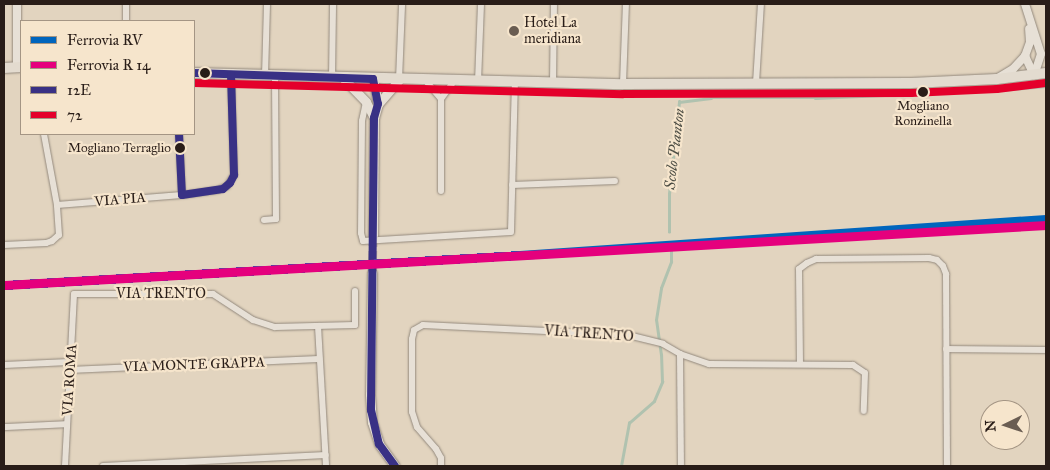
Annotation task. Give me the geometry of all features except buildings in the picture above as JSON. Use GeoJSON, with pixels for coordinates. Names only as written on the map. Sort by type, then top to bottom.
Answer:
{"type":"FeatureCollection","features":[{"type":"Feature","properties":{"kind":"main road"},"geometry":{"type":"LineString","coordinates":[[4,68],[19,68]]}},
{"type":"Feature","properties":{"kind":"main road"},"geometry":{"type":"LineString","coordinates":[[195,74],[374,80],[623,84],[911,82],[997,79],[1046,73]]}},
{"type":"Feature","properties":{"kind":"main road"},"geometry":{"type":"LineString","coordinates":[[337,78],[366,102],[374,118]]}},
{"type":"Feature","properties":{"kind":"main road"},"geometry":{"type":"LineString","coordinates":[[366,102],[374,80]]}},
{"type":"Feature","properties":{"kind":"main road"},"geometry":{"type":"LineString","coordinates":[[373,235],[374,118],[378,104],[374,80]]}},
{"type":"Feature","properties":{"kind":"main road"},"geometry":{"type":"LineString","coordinates":[[378,104],[400,80]]}},
{"type":"Feature","properties":{"kind":"main road"},"geometry":{"type":"LineString","coordinates":[[372,273],[370,394],[372,422],[379,444],[395,466]]}},
{"type":"Feature","properties":{"kind":"street"},"geometry":{"type":"LineString","coordinates":[[17,4],[19,68]]}},
{"type":"Feature","properties":{"kind":"street"},"geometry":{"type":"LineString","coordinates":[[126,4],[126,20]]}},
{"type":"Feature","properties":{"kind":"street"},"geometry":{"type":"LineString","coordinates":[[264,220],[276,219],[267,4]]}},
{"type":"Feature","properties":{"kind":"street"},"geometry":{"type":"LineString","coordinates":[[333,4],[337,78]]}},
{"type":"Feature","properties":{"kind":"street"},"geometry":{"type":"LineString","coordinates":[[400,80],[402,4]]}},
{"type":"Feature","properties":{"kind":"street"},"geometry":{"type":"LineString","coordinates":[[478,82],[481,4]]}},
{"type":"Feature","properties":{"kind":"street"},"geometry":{"type":"LineString","coordinates":[[553,83],[554,4]]}},
{"type":"Feature","properties":{"kind":"street"},"geometry":{"type":"LineString","coordinates":[[623,84],[626,4]]}},
{"type":"Feature","properties":{"kind":"street"},"geometry":{"type":"LineString","coordinates":[[756,83],[761,4]]}},
{"type":"Feature","properties":{"kind":"street"},"geometry":{"type":"LineString","coordinates":[[1024,4],[1029,22],[1044,57],[1034,75]]}},
{"type":"Feature","properties":{"kind":"street"},"geometry":{"type":"LineString","coordinates":[[997,79],[1013,69],[1025,56],[1030,42],[1029,22]]}},
{"type":"Feature","properties":{"kind":"street"},"geometry":{"type":"LineString","coordinates":[[1025,56],[1034,75]]}},
{"type":"Feature","properties":{"kind":"street","name":"VIA PIA"},"geometry":{"type":"LineString","coordinates":[[58,205],[182,195],[223,189],[232,180],[231,75]]}},
{"type":"Feature","properties":{"kind":"street"},"geometry":{"type":"LineString","coordinates":[[426,81],[441,99]]}},
{"type":"Feature","properties":{"kind":"street"},"geometry":{"type":"LineString","coordinates":[[440,191],[441,99],[454,81]]}},
{"type":"Feature","properties":{"kind":"street"},"geometry":{"type":"LineString","coordinates":[[366,102],[362,121],[360,233],[363,241],[511,232],[514,82]]}},
{"type":"Feature","properties":{"kind":"street"},"geometry":{"type":"LineString","coordinates":[[4,245],[52,241],[59,235],[58,205],[44,135]]}},
{"type":"Feature","properties":{"kind":"street"},"geometry":{"type":"LineString","coordinates":[[179,135],[182,195]]}},
{"type":"Feature","properties":{"kind":"street"},"geometry":{"type":"LineString","coordinates":[[512,185],[616,181]]}},
{"type":"Feature","properties":{"kind":"street"},"geometry":{"type":"LineString","coordinates":[[800,364],[799,269],[816,259],[929,258],[937,260],[943,266],[946,274],[947,466]]}},
{"type":"Feature","properties":{"kind":"street","name":"VIA TRENTO"},"geometry":{"type":"LineString","coordinates":[[74,294],[210,294],[217,296],[245,316],[264,325],[318,326],[355,325],[355,291]]}},
{"type":"Feature","properties":{"kind":"street","name":"VIA ROMA"},"geometry":{"type":"LineString","coordinates":[[65,466],[69,362],[73,346],[74,294]]}},
{"type":"Feature","properties":{"kind":"street","name":"VIA TRENTO"},"geometry":{"type":"LineString","coordinates":[[441,466],[436,449],[417,427],[412,412],[412,339],[417,328],[428,325],[614,334],[663,344],[680,354],[709,364],[853,365],[865,373],[864,411]]}},
{"type":"Feature","properties":{"kind":"street"},"geometry":{"type":"LineString","coordinates":[[318,326],[326,466]]}},
{"type":"Feature","properties":{"kind":"street"},"geometry":{"type":"LineString","coordinates":[[946,349],[1046,350]]}},
{"type":"Feature","properties":{"kind":"street"},"geometry":{"type":"LineString","coordinates":[[680,354],[681,466]]}},
{"type":"Feature","properties":{"kind":"street","name":"VIA MONTE GRAPPA"},"geometry":{"type":"LineString","coordinates":[[69,370],[319,359]]}},
{"type":"Feature","properties":{"kind":"street"},"geometry":{"type":"LineString","coordinates":[[4,364],[69,362]]}},
{"type":"Feature","properties":{"kind":"street"},"geometry":{"type":"LineString","coordinates":[[4,427],[67,424]]}},
{"type":"Feature","properties":{"kind":"street"},"geometry":{"type":"LineString","coordinates":[[103,466],[326,455]]}},
{"type":"Feature","properties":{"kind":"waterway","name":"Scolo Pianton"},"geometry":{"type":"LineString","coordinates":[[669,232],[669,194],[679,102],[711,98],[815,98],[1000,90],[1046,86]]}},
{"type":"Feature","properties":{"kind":"waterway","name":"Scolo Pianton"},"geometry":{"type":"LineString","coordinates":[[621,466],[629,423],[654,401],[662,382],[661,355],[656,320],[661,288],[671,262],[671,250]]}},
{"type":"Feature","properties":{"kind":"tunnel"},"geometry":{"type":"LineString","coordinates":[[372,273],[373,235]]}},
{"type":"Feature","properties":{"kind":"rail line","name":"RV"},"geometry":{"type":"LineString","coordinates":[[4,285],[520,255],[1046,219]]}},
{"type":"Feature","properties":{"kind":"transit line","name":"12E"},"geometry":{"type":"LineString","coordinates":[[195,73],[373,79],[378,104],[374,118],[371,410],[379,444],[395,466]]}},
{"type":"Feature","properties":{"kind":"transit line","name":"12E"},"geometry":{"type":"LineString","coordinates":[[179,135],[182,195],[223,189],[230,183],[234,175],[231,75]]}},
{"type":"Feature","properties":{"kind":"transit line","name":"72"},"geometry":{"type":"LineString","coordinates":[[195,83],[623,94],[911,93],[997,89],[1046,83]]}},
{"type":"Feature","properties":{"kind":"transit line"},"geometry":{"type":"LineString","coordinates":[[5,285],[1046,225]]}},
{"type":"Feature","properties":{"kind":"place","name":"Hotel La meridiana"},"geometry":{"type":"Point","coordinates":[514,31]}},
{"type":"Feature","properties":{"kind":"place","name":"Mogliano Ronzinella"},"geometry":{"type":"Point","coordinates":[923,92]}},
{"type":"Feature","properties":{"kind":"place","name":"Mogliano Terraglio"},"geometry":{"type":"Point","coordinates":[180,148]}}]}
